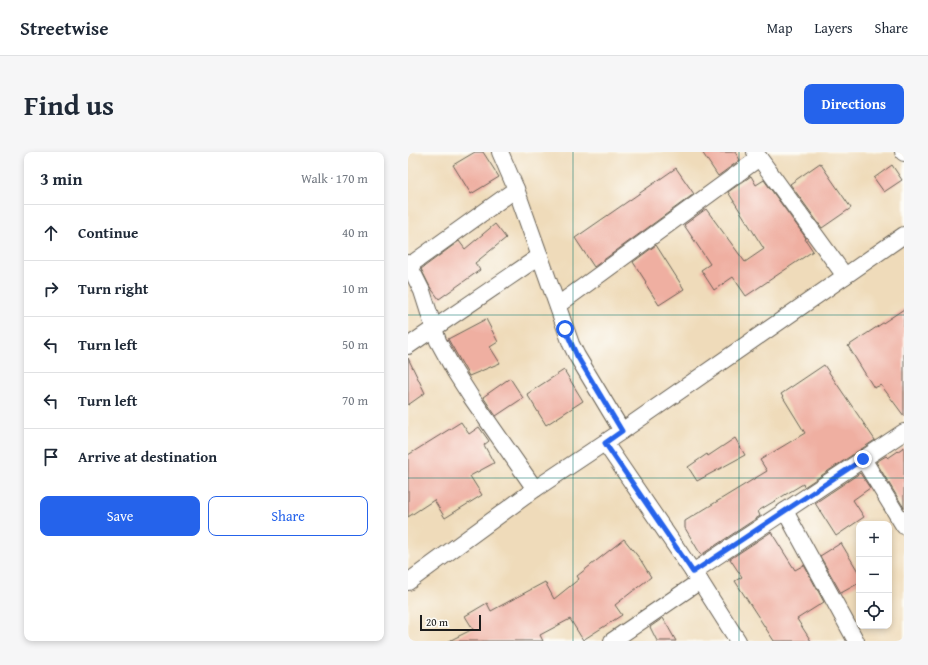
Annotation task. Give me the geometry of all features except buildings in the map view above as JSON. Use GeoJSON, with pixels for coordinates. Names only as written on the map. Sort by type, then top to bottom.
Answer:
{"type":"FeatureCollection","features":[{"type":"Feature","properties":{"kind":"street"},"geometry":{"type":"LineString","coordinates":[[500,152],[516,189],[565,329],[577,356],[622,431]]}},
{"type":"Feature","properties":{"kind":"street"},"geometry":{"type":"LineString","coordinates":[[558,306],[757,155],[845,276]]}},
{"type":"Feature","properties":{"kind":"street"},"geometry":{"type":"LineString","coordinates":[[516,189],[409,264],[422,291],[438,341],[455,372],[535,489]]}},
{"type":"Feature","properties":{"kind":"street"},"geometry":{"type":"LineString","coordinates":[[408,582],[535,489],[605,443],[904,235]]}},
{"type":"Feature","properties":{"kind":"street"},"geometry":{"type":"LineString","coordinates":[[408,346],[540,256]]}},
{"type":"Feature","properties":{"kind":"street"},"geometry":{"type":"LineString","coordinates":[[612,641],[696,576],[785,511],[904,432]]}},
{"type":"Feature","properties":{"kind":"street"},"geometry":{"type":"LineString","coordinates":[[605,443],[696,576],[738,641]]}},
{"type":"Feature","properties":{"kind":"street"},"geometry":{"type":"LineString","coordinates":[[863,459],[904,526]]}},
{"type":"Feature","properties":{"kind":"street"},"geometry":{"type":"LineString","coordinates":[[785,511],[856,641]]}},
{"type":"Feature","properties":{"kind":"route"},"geometry":{"type":"LineString","coordinates":[[565,329],[577,356],[622,431],[605,443],[693,572],[863,459]]}}]}
